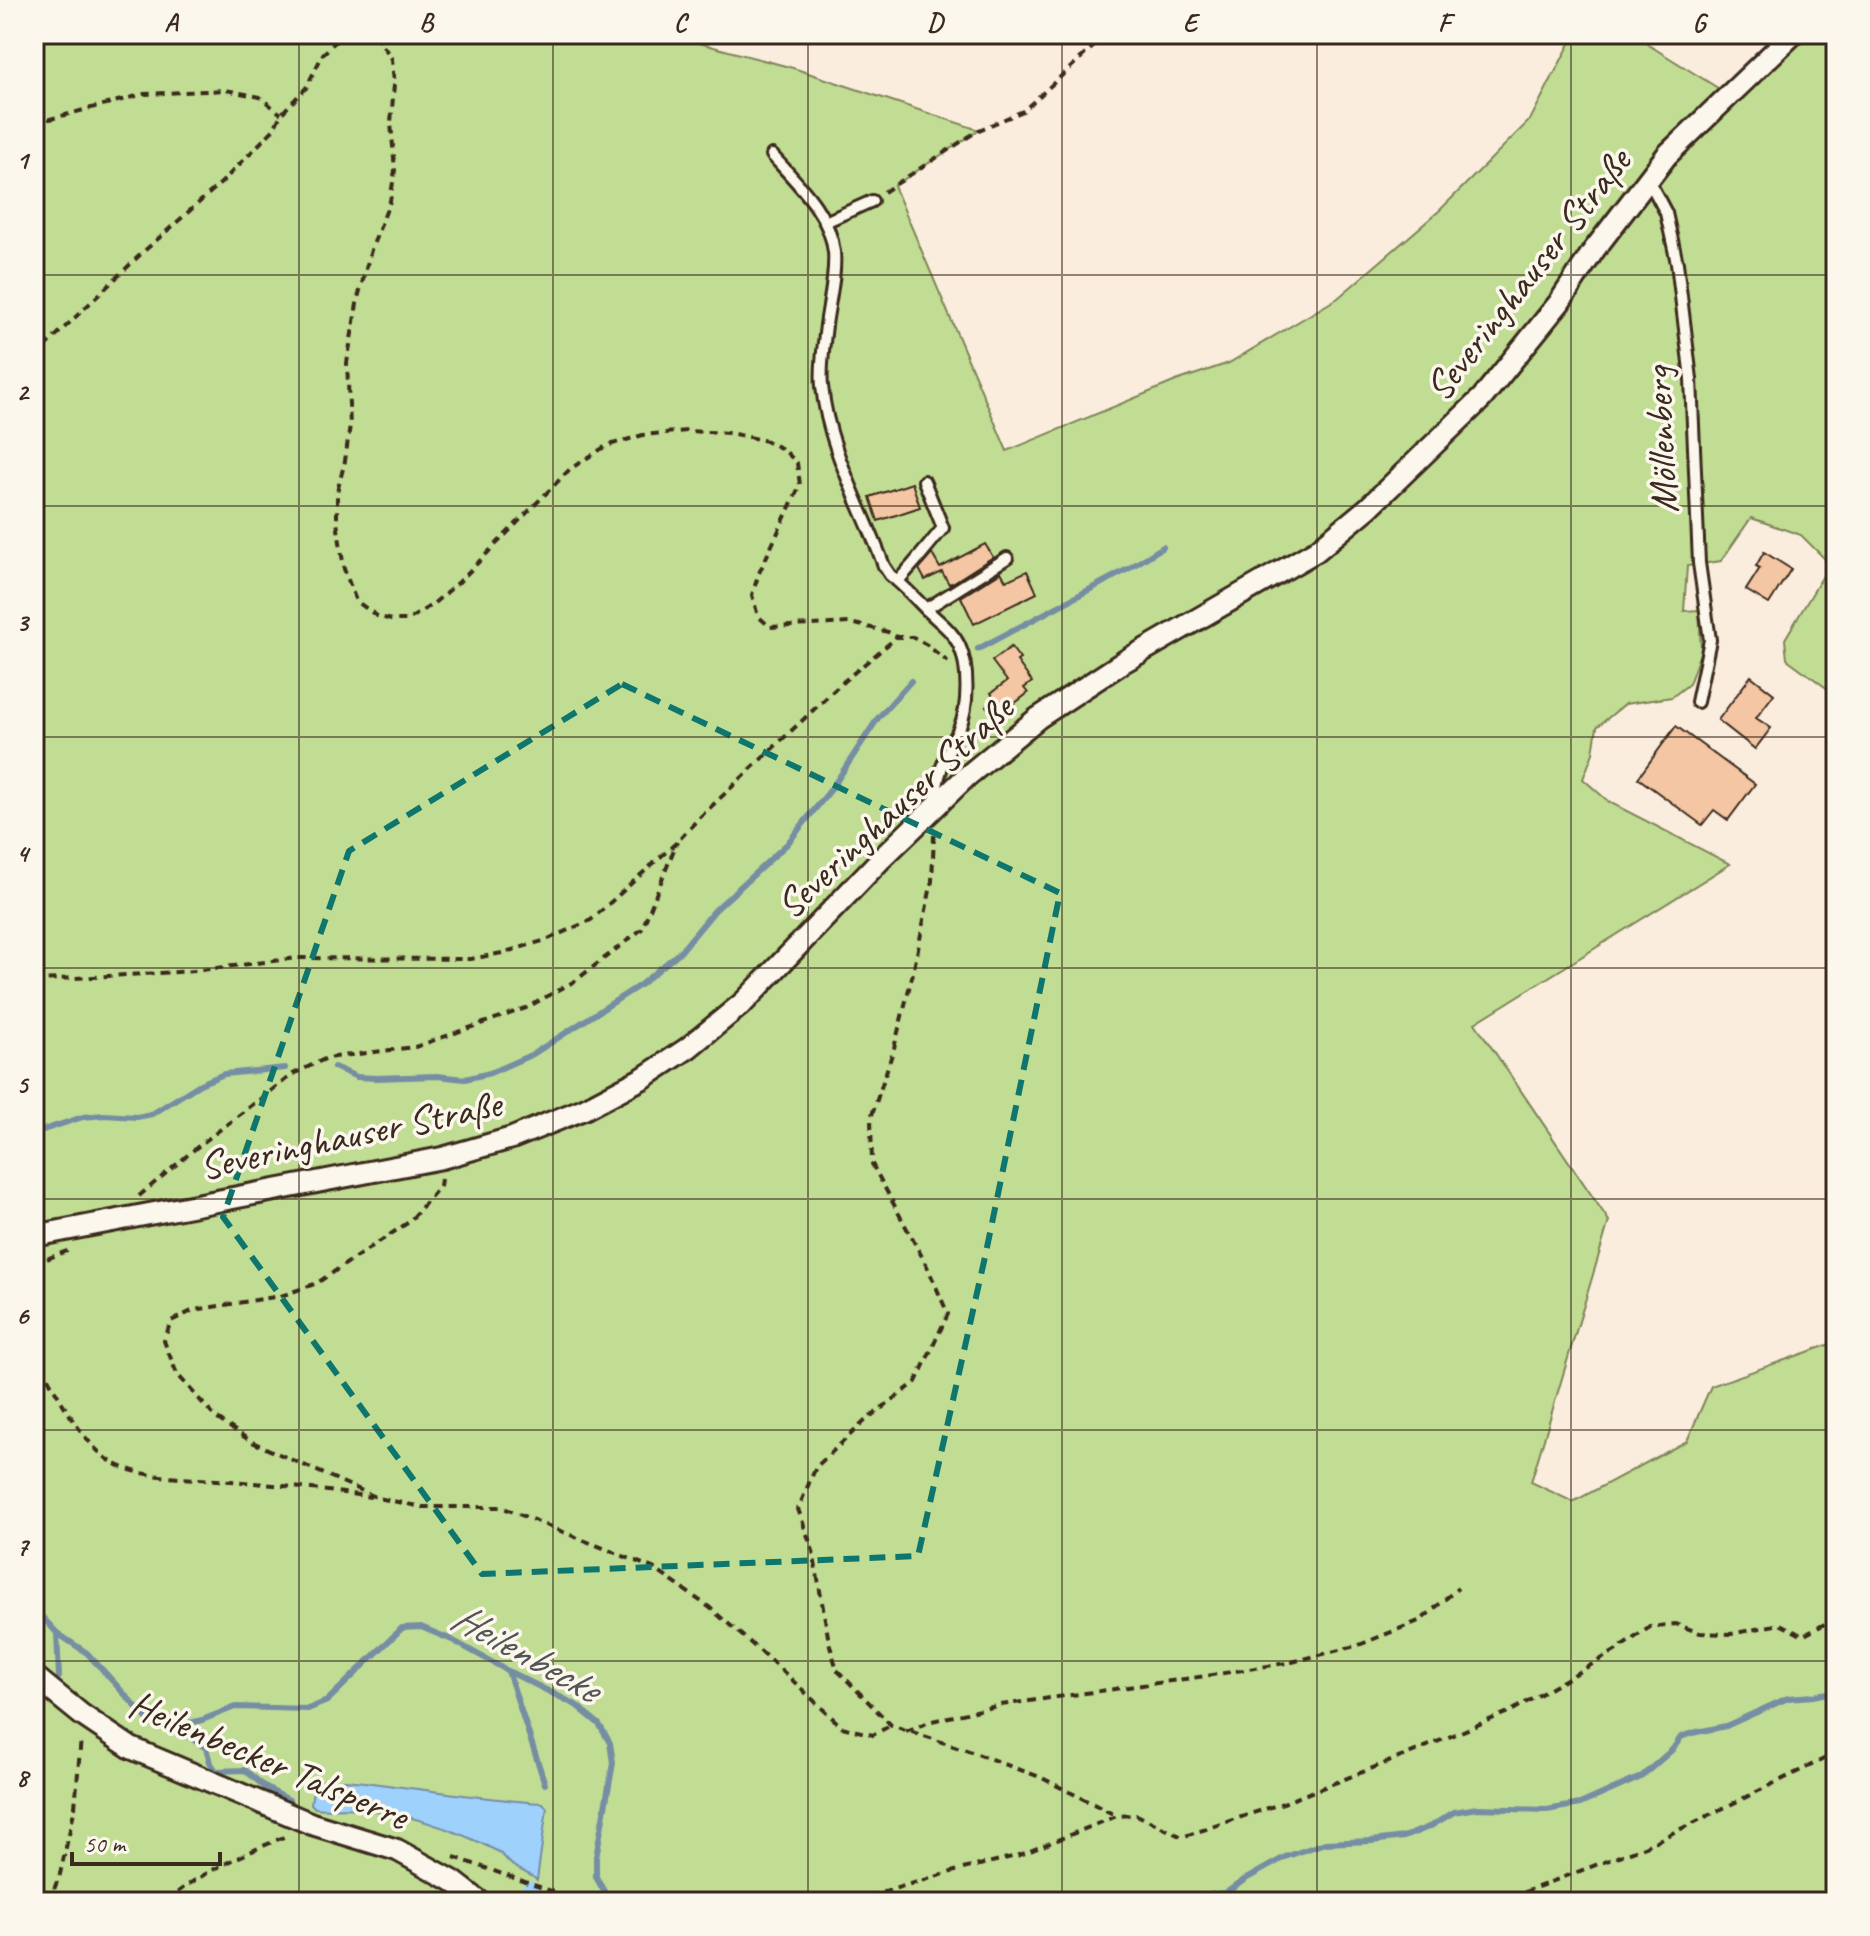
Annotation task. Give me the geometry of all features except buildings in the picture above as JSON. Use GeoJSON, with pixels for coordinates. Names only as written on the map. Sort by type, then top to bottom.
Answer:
{"type":"FeatureCollection","features":[{"type":"Feature","properties":{"kind":"street","name":"Severinghauser Straße"},"geometry":{"type":"LineString","coordinates":[[34,1236],[442,1158],[512,1138],[584,1109],[643,1078],[688,1048],[744,1002],[936,805],[1038,718],[1125,661],[1316,551],[1368,508],[1482,398],[1559,303],[1594,250],[1667,155],[1793,34]]}},
{"type":"Feature","properties":{"kind":"street","name":"Heilenbecker Talsperre"},"geometry":{"type":"LineString","coordinates":[[34,1676],[82,1715],[131,1748],[312,1824],[397,1850],[453,1881],[480,1902]]}},
{"type":"Feature","properties":{"kind":"lane"},"geometry":{"type":"LineString","coordinates":[[772,155],[811,200],[825,222],[834,249],[821,366],[822,387],[830,427],[864,519],[884,566],[942,623],[960,647],[965,670],[966,703],[961,725],[942,765],[936,788],[936,805]]}},
{"type":"Feature","properties":{"kind":"lane","name":"Möllenberg"},"geometry":{"type":"LineString","coordinates":[[1648,179],[1666,213],[1677,263],[1691,379],[1699,563],[1710,640],[1697,702]]}},
{"type":"Feature","properties":{"kind":"lane"},"geometry":{"type":"LineString","coordinates":[[825,222],[872,201]]}},
{"type":"Feature","properties":{"kind":"lane"},"geometry":{"type":"LineString","coordinates":[[898,581],[943,528],[924,481]]}},
{"type":"Feature","properties":{"kind":"lane"},"geometry":{"type":"LineString","coordinates":[[926,609],[1007,558]]}},
{"type":"Feature","properties":{"kind":"path"},"geometry":{"type":"LineString","coordinates":[[34,357],[142,253],[221,183],[274,129],[281,114],[306,88],[323,54],[343,34]]}},
{"type":"Feature","properties":{"kind":"path"},"geometry":{"type":"LineString","coordinates":[[375,34],[392,59],[391,123],[395,170],[390,201],[371,250],[358,298],[347,363],[350,425],[337,492],[337,522],[344,569],[356,601],[377,616],[408,620],[459,582],[570,469],[606,446],[643,435],[687,431],[730,433],[763,440],[783,449],[797,463],[800,485],[752,595],[758,616],[770,627],[851,623],[897,637],[913,637],[947,662],[965,670]]}},
{"type":"Feature","properties":{"kind":"path"},"geometry":{"type":"LineString","coordinates":[[872,201],[979,130],[1023,111],[1104,34]]}},
{"type":"Feature","properties":{"kind":"path"},"geometry":{"type":"LineString","coordinates":[[34,120],[50,119],[144,94],[226,90],[260,97],[281,114]]}},
{"type":"Feature","properties":{"kind":"path"},"geometry":{"type":"LineString","coordinates":[[34,978],[194,971],[296,958],[471,959],[546,940],[591,920],[844,681],[897,637]]}},
{"type":"Feature","properties":{"kind":"path"},"geometry":{"type":"LineString","coordinates":[[936,805],[932,881],[894,1048],[871,1118],[872,1164],[926,1264],[948,1314],[916,1382],[865,1421],[816,1467],[798,1509],[813,1551],[837,1670],[891,1725],[1040,1777],[1117,1816]]}},
{"type":"Feature","properties":{"kind":"path"},"geometry":{"type":"LineString","coordinates":[[114,1220],[196,1148],[293,1074],[327,1058],[415,1047],[526,1008],[575,981],[642,929],[678,841]]}},
{"type":"Feature","properties":{"kind":"path"},"geometry":{"type":"LineString","coordinates":[[378,1498],[252,1442],[216,1418],[177,1374],[164,1341],[171,1321],[194,1310],[281,1296],[317,1283],[357,1258],[409,1222],[440,1186],[442,1158]]}},
{"type":"Feature","properties":{"kind":"path"},"geometry":{"type":"LineString","coordinates":[[34,1353],[91,1444],[111,1461],[139,1473],[306,1488],[422,1507],[501,1507],[653,1568],[709,1607],[842,1727],[873,1735],[891,1725]]}},
{"type":"Feature","properties":{"kind":"path"},"geometry":{"type":"LineString","coordinates":[[906,1731],[932,1721],[1001,1705],[1292,1662],[1359,1645],[1421,1620],[1458,1588]]}},
{"type":"Feature","properties":{"kind":"path"},"geometry":{"type":"LineString","coordinates":[[856,1902],[955,1871],[1020,1855],[1117,1816],[1137,1815],[1182,1837],[1286,1802],[1513,1710],[1650,1627],[1676,1624],[1700,1633],[1731,1634],[1780,1624],[1803,1636],[1836,1620]]}},
{"type":"Feature","properties":{"kind":"path"},"geometry":{"type":"LineString","coordinates":[[49,1902],[60,1874],[75,1807],[82,1715]]}},
{"type":"Feature","properties":{"kind":"path"},"geometry":{"type":"LineString","coordinates":[[1498,1902],[1646,1846],[1836,1753]]}},
{"type":"Feature","properties":{"kind":"path"},"geometry":{"type":"LineString","coordinates":[[167,1902],[176,1892],[226,1864],[312,1824]]}},
{"type":"Feature","properties":{"kind":"path"},"geometry":{"type":"LineString","coordinates":[[449,1855],[551,1891],[561,1902]]}},
{"type":"Feature","properties":{"kind":"path"},"geometry":{"type":"LineString","coordinates":[[199,1902],[235,1896],[250,1902]]}},
{"type":"Feature","properties":{"kind":"highlighted area"},"geometry":{"type":"Polygon","coordinates":[[[622,684],[1060,893],[985,1257],[918,1556],[482,1574],[223,1217],[349,851],[622,684]]]}},
{"type":"Feature","properties":{"kind":"green space"},"geometry":{"type":"Polygon","coordinates":[[[34,34],[665,34],[793,68],[979,130],[894,186],[1007,451],[1176,381],[1229,363],[1338,298],[1439,211],[1530,120],[1575,34],[1653,34],[1647,44],[1721,90],[1580,259],[1483,386],[1406,460],[1309,547],[1181,615],[1111,657],[1002,732],[957,772],[964,790],[1040,727],[1211,620],[1404,484],[1606,247],[1662,174],[1701,132],[1803,34],[1836,34],[1836,695],[1787,659],[1785,639],[1830,564],[1801,535],[1751,518],[1721,561],[1687,566],[1684,611],[1699,610],[1701,650],[1689,684],[1672,697],[1625,704],[1597,727],[1593,753],[1583,779],[1609,802],[1730,864],[1475,1023],[1609,1221],[1531,1482],[1573,1502],[1687,1441],[1711,1386],[1836,1342],[1836,1902],[34,1902],[34,34]]]}},
{"type":"Feature","properties":{"kind":"water"},"geometry":{"type":"Polygon","coordinates":[[[346,1780],[543,1803],[547,1808],[537,1880],[497,1851],[430,1823],[377,1811],[315,1808],[311,1804],[313,1789],[319,1781],[346,1780]]]}},
{"type":"Feature","properties":{"kind":"waterway"},"geometry":{"type":"LineString","coordinates":[[978,649],[1163,547]]}},
{"type":"Feature","properties":{"kind":"waterway"},"geometry":{"type":"LineString","coordinates":[[334,1067],[357,1077],[376,1078],[437,1076],[465,1079],[490,1073],[533,1054],[640,985],[681,951],[715,910],[787,844],[832,788],[878,718],[911,681]]}},
{"type":"Feature","properties":{"kind":"waterway"},"geometry":{"type":"LineString","coordinates":[[34,1133],[83,1117],[152,1114],[200,1084],[224,1074],[285,1068]]}},
{"type":"Feature","properties":{"kind":"waterway","name":"Heilenbecke"},"geometry":{"type":"LineString","coordinates":[[34,1608],[57,1633],[87,1653],[150,1722],[174,1727],[235,1707],[308,1709],[327,1701],[402,1628],[421,1627],[452,1640],[576,1705],[599,1724],[610,1743],[613,1763],[596,1857],[596,1877],[610,1902]]}},
{"type":"Feature","properties":{"kind":"waterway"},"geometry":{"type":"LineString","coordinates":[[57,1633],[59,1677]]}},
{"type":"Feature","properties":{"kind":"waterway"},"geometry":{"type":"LineString","coordinates":[[508,1671],[545,1784]]}},
{"type":"Feature","properties":{"kind":"waterway"},"geometry":{"type":"LineString","coordinates":[[1150,1902],[1226,1893],[1285,1857],[1325,1843],[1404,1837],[1454,1812],[1477,1808],[1547,1810],[1580,1804],[1641,1777],[1673,1749],[1681,1737],[1726,1726],[1788,1698],[1836,1691]]}},
{"type":"Feature","properties":{"kind":"waterway"},"geometry":{"type":"LineString","coordinates":[[34,1729],[39,1717]]}},
{"type":"Feature","properties":{"kind":"waterway"},"geometry":{"type":"LineString","coordinates":[[174,1727],[206,1748],[216,1771],[245,1770],[266,1788],[289,1800]]}},
{"type":"Feature","properties":{"kind":"waterway"},"geometry":{"type":"LineString","coordinates":[[34,1842],[37,1867],[34,1875]]}},
{"type":"Feature","properties":{"kind":"waterway"},"geometry":{"type":"LineString","coordinates":[[531,1892],[536,1902]]}}]}
